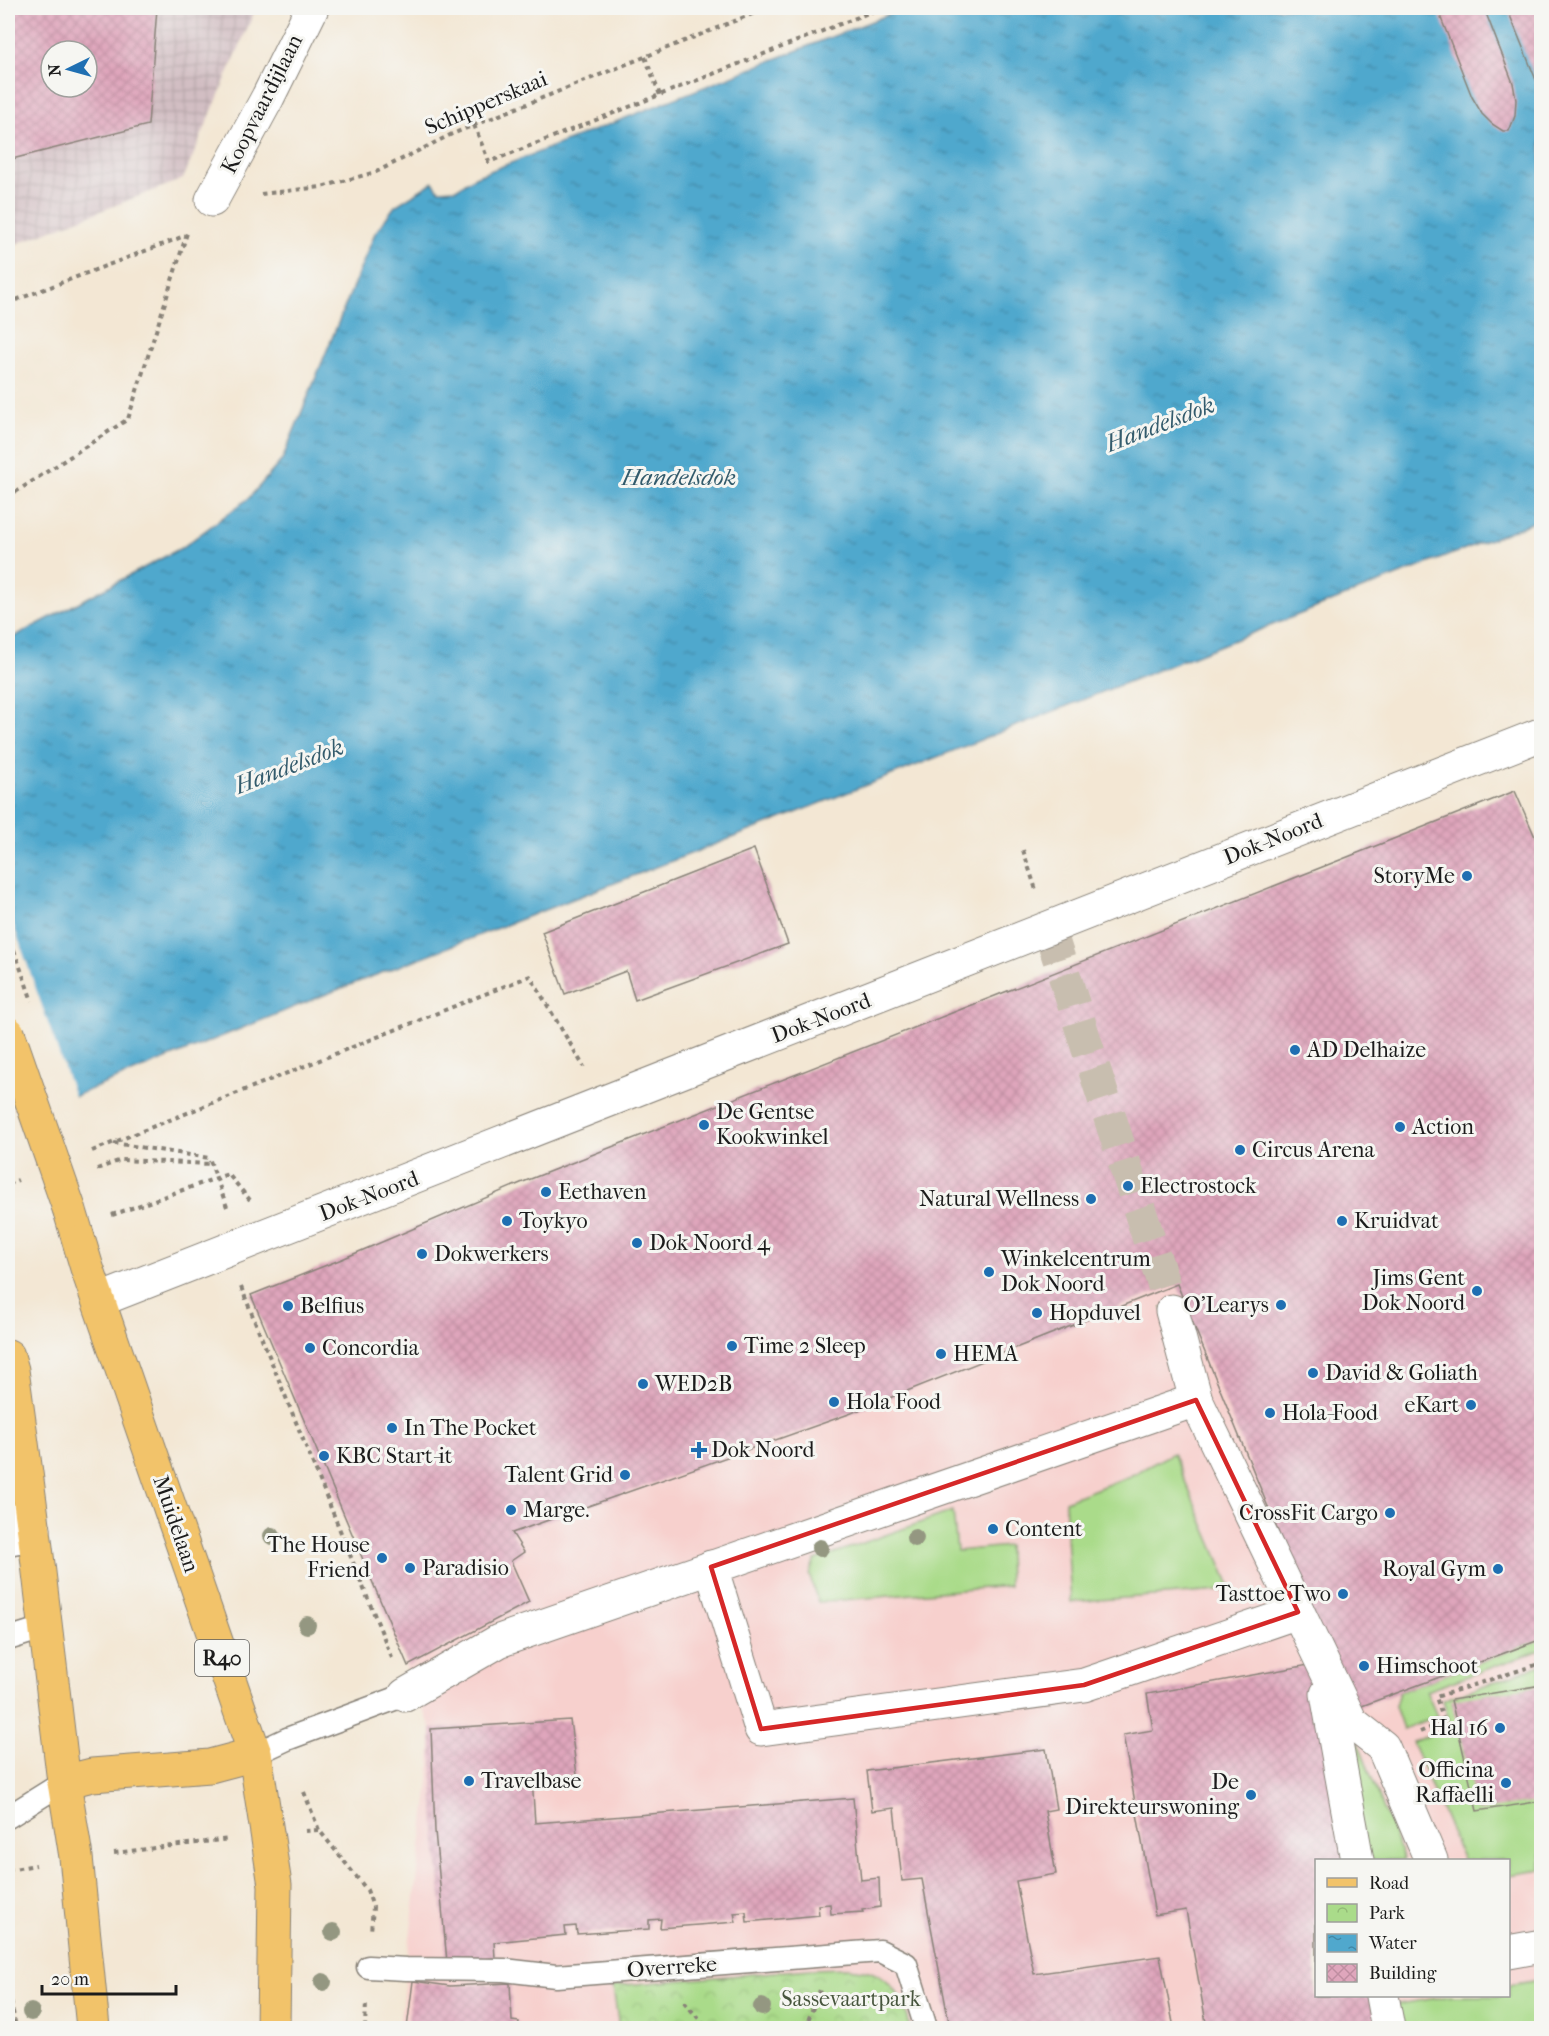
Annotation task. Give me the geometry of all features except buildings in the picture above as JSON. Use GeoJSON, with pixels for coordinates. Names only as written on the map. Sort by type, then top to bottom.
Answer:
{"type":"FeatureCollection","features":[{"type":"Feature","properties":{"kind":"main road","name":"Muidelaan"},"geometry":{"type":"LineString","coordinates":[[8,1033],[255,1754],[275,1885],[273,2028]]}},
{"type":"Feature","properties":{"kind":"main road"},"geometry":{"type":"LineString","coordinates":[[8,1356],[12,1370],[21,1533],[46,1628],[64,1782],[76,1857],[93,2028]]}},
{"type":"Feature","properties":{"kind":"main road"},"geometry":{"type":"LineString","coordinates":[[64,1782],[92,1775],[210,1766],[255,1754]]}},
{"type":"Feature","properties":{"kind":"street","name":"Koopvaardijlaan"},"geometry":{"type":"LineString","coordinates":[[212,200],[268,97],[312,8]]}},
{"type":"Feature","properties":{"kind":"street","name":"Dok-Noord"},"geometry":{"type":"LineString","coordinates":[[100,1300],[1541,735]]}},
{"type":"Feature","properties":{"kind":"street"},"geometry":{"type":"LineString","coordinates":[[1172,1311],[1196,1400],[1351,1722],[1383,1747],[1431,1859]]}},
{"type":"Feature","properties":{"kind":"street"},"geometry":{"type":"LineString","coordinates":[[405,1695],[499,1641],[1196,1400]]}},
{"type":"Feature","properties":{"kind":"street"},"geometry":{"type":"LineString","coordinates":[[711,1567],[761,1729],[1084,1684],[1298,1612]]}},
{"type":"Feature","properties":{"kind":"street"},"geometry":{"type":"LineString","coordinates":[[1321,1660],[1357,1859]]}},
{"type":"Feature","properties":{"kind":"street"},"geometry":{"type":"LineString","coordinates":[[1510,1952],[1542,1946]]}},
{"type":"Feature","properties":{"kind":"street"},"geometry":{"type":"LineString","coordinates":[[1382,1997],[1388,2028]]}},
{"type":"Feature","properties":{"kind":"lane"},"geometry":{"type":"LineString","coordinates":[[8,1638],[46,1628]]}},
{"type":"Feature","properties":{"kind":"lane"},"geometry":{"type":"LineString","coordinates":[[255,1754],[287,1739],[405,1695]]}},
{"type":"Feature","properties":{"kind":"lane"},"geometry":{"type":"LineString","coordinates":[[8,1817],[64,1782]]}},
{"type":"Feature","properties":{"kind":"lane","name":"Overreke"},"geometry":{"type":"LineString","coordinates":[[368,1967],[504,1970],[556,1976],[880,1951],[906,1964],[926,2028]]}},
{"type":"Feature","properties":{"kind":"path","name":"Schipperskaai"},"geometry":{"type":"LineString","coordinates":[[212,200],[321,187],[376,172],[452,134],[767,8]]}},
{"type":"Feature","properties":{"kind":"path"},"geometry":{"type":"LineString","coordinates":[[474,125],[489,162],[881,8]]}},
{"type":"Feature","properties":{"kind":"path"},"geometry":{"type":"LineString","coordinates":[[645,57],[660,95]]}},
{"type":"Feature","properties":{"kind":"path"},"geometry":{"type":"LineString","coordinates":[[8,496],[128,419],[188,235],[188,226],[212,200]]}},
{"type":"Feature","properties":{"kind":"path"},"geometry":{"type":"LineString","coordinates":[[8,303],[188,235]]}},
{"type":"Feature","properties":{"kind":"path"},"geometry":{"type":"LineString","coordinates":[[1023,850],[1037,892]]}},
{"type":"Feature","properties":{"kind":"path"},"geometry":{"type":"LineString","coordinates":[[82,1155],[530,976],[586,1071],[600,1105]]}},
{"type":"Feature","properties":{"kind":"path"},"geometry":{"type":"LineString","coordinates":[[114,1143],[208,1158]]}},
{"type":"Feature","properties":{"kind":"path"},"geometry":{"type":"LineString","coordinates":[[92,1171],[121,1160],[211,1164]]}},
{"type":"Feature","properties":{"kind":"path"},"geometry":{"type":"LineString","coordinates":[[108,1216],[228,1174]]}},
{"type":"Feature","properties":{"kind":"path"},"geometry":{"type":"LineString","coordinates":[[8,1185],[29,1176]]}},
{"type":"Feature","properties":{"kind":"path"},"geometry":{"type":"LineString","coordinates":[[238,1280],[395,1664],[405,1695]]}},
{"type":"Feature","properties":{"kind":"path"},"geometry":{"type":"LineString","coordinates":[[1383,1747],[1444,1722],[1436,1697],[1542,1662]]}},
{"type":"Feature","properties":{"kind":"path"},"geometry":{"type":"LineString","coordinates":[[287,1739],[297,1773],[319,1830],[367,1890],[373,1907],[364,2028]]}},
{"type":"Feature","properties":{"kind":"path"},"geometry":{"type":"LineString","coordinates":[[8,1870],[76,1857],[319,1830]]}},
{"type":"Feature","properties":{"kind":"path"},"geometry":{"type":"LineString","coordinates":[[8,1984],[16,2028]]}},
{"type":"Feature","properties":{"kind":"highlighted area"},"geometry":{"type":"Polygon","coordinates":[[[1196,1400],[1298,1612],[1084,1685],[761,1729],[711,1567],[1196,1400]]]}},
{"type":"Feature","properties":{"kind":"shaded area"},"geometry":{"type":"Polygon","coordinates":[[[8,8],[256,8],[183,179],[8,247],[8,8]]]}},
{"type":"Feature","properties":{"kind":"shaded area","name":"Dok Noord"},"geometry":{"type":"Polygon","coordinates":[[[1515,791],[1542,853],[1541,2028],[399,2028],[429,1782],[432,1730],[251,1295],[1515,791]]]}},
{"type":"Feature","properties":{"kind":"green space"},"geometry":{"type":"Polygon","coordinates":[[[1173,1453],[1232,1590],[1071,1602],[1065,1501],[1130,1476],[1173,1453]]]}},
{"type":"Feature","properties":{"kind":"green space"},"geometry":{"type":"Polygon","coordinates":[[[953,1511],[957,1551],[1008,1546],[1009,1586],[818,1602],[809,1574],[815,1560],[953,1511]]]}},
{"type":"Feature","properties":{"kind":"green space"},"geometry":{"type":"Polygon","coordinates":[[[1541,1639],[1541,1650],[1426,1691],[1437,1716],[1403,1729],[1395,1706],[1399,1692],[1541,1639]]]}},
{"type":"Feature","properties":{"kind":"green space"},"geometry":{"type":"Polygon","coordinates":[[[1541,1665],[1535,1802],[1541,1847],[1541,1870],[1510,1875],[1510,1859],[1463,1859],[1412,1742],[1451,1727],[1443,1700],[1541,1665]]]}},
{"type":"Feature","properties":{"kind":"green space"},"geometry":{"type":"Polygon","coordinates":[[[1351,1725],[1404,1859],[1367,1859],[1342,1728],[1351,1725]]]}},
{"type":"Feature","properties":{"kind":"green space","name":"Sassevaartpark"},"geometry":{"type":"Polygon","coordinates":[[[847,1968],[868,1971],[893,1987],[906,2011],[910,2028],[619,2028],[613,1986],[810,1969],[847,1968]]]}},
{"type":"Feature","properties":{"kind":"green space"},"geometry":{"type":"Polygon","coordinates":[[[1541,1980],[1541,2028],[1397,2028],[1393,2005],[1443,1997],[1510,1997],[1510,1985],[1541,1980]]]}},
{"type":"Feature","properties":{"kind":"water","name":"Handelsdok"},"geometry":{"type":"Polygon","coordinates":[[[905,8],[1541,8],[1541,519],[760,827],[324,995],[8,1123],[8,640],[183,547],[249,498],[282,460],[375,233],[395,206],[433,182],[439,190],[456,189],[475,177],[905,8]]]}},
{"type":"Feature","properties":{"kind":"pier"},"geometry":{"type":"Polygon","coordinates":[[[8,910],[75,1099],[8,1126],[8,910]]]}},
{"type":"Feature","properties":{"kind":"tunnel"},"geometry":{"type":"LineString","coordinates":[[1049,928],[1172,1311]]}},
{"type":"Feature","properties":{"kind":"place","name":"StoryMe"},"geometry":{"type":"Point","coordinates":[1467,876]}},
{"type":"Feature","properties":{"kind":"place","name":"AD Delhaize"},"geometry":{"type":"Point","coordinates":[1295,1050]}},
{"type":"Feature","properties":{"kind":"place","name":"De Gentse Kookwinkel"},"geometry":{"type":"Point","coordinates":[704,1125]}},
{"type":"Feature","properties":{"kind":"place","name":"Action"},"geometry":{"type":"Point","coordinates":[1400,1127]}},
{"type":"Feature","properties":{"kind":"place","name":"Circus Arena"},"geometry":{"type":"Point","coordinates":[1240,1150]}},
{"type":"Feature","properties":{"kind":"place","name":"Electrostock"},"geometry":{"type":"Point","coordinates":[1128,1186]}},
{"type":"Feature","properties":{"kind":"place","name":"Eethaven"},"geometry":{"type":"Point","coordinates":[546,1192]}},
{"type":"Feature","properties":{"kind":"place","name":"Natural Wellness"},"geometry":{"type":"Point","coordinates":[1091,1199]}},
{"type":"Feature","properties":{"kind":"place","name":"Toykyo"},"geometry":{"type":"Point","coordinates":[507,1221]}},
{"type":"Feature","properties":{"kind":"place","name":"Kruidvat"},"geometry":{"type":"Point","coordinates":[1342,1221]}},
{"type":"Feature","properties":{"kind":"place","name":"Dok Noord 4"},"geometry":{"type":"Point","coordinates":[637,1243]}},
{"type":"Feature","properties":{"kind":"place","name":"Dokwerkers"},"geometry":{"type":"Point","coordinates":[422,1254]}},
{"type":"Feature","properties":{"kind":"place","name":"Winkelcentrum Dok Noord"},"geometry":{"type":"Point","coordinates":[989,1272]}},
{"type":"Feature","properties":{"kind":"place","name":"Jims Gent Dok Noord"},"geometry":{"type":"Point","coordinates":[1477,1291]}},
{"type":"Feature","properties":{"kind":"place","name":"O'Learys"},"geometry":{"type":"Point","coordinates":[1281,1305]}},
{"type":"Feature","properties":{"kind":"place","name":"Belfius"},"geometry":{"type":"Point","coordinates":[288,1306]}},
{"type":"Feature","properties":{"kind":"place","name":"Hopduvel"},"geometry":{"type":"Point","coordinates":[1037,1313]}},
{"type":"Feature","properties":{"kind":"place","name":"Time 2 Sleep"},"geometry":{"type":"Point","coordinates":[732,1346]}},
{"type":"Feature","properties":{"kind":"place","name":"Concordia"},"geometry":{"type":"Point","coordinates":[310,1348]}},
{"type":"Feature","properties":{"kind":"place","name":"HEMA"},"geometry":{"type":"Point","coordinates":[941,1354]}},
{"type":"Feature","properties":{"kind":"place","name":"David & Goliath"},"geometry":{"type":"Point","coordinates":[1313,1373]}},
{"type":"Feature","properties":{"kind":"place","name":"WED2B"},"geometry":{"type":"Point","coordinates":[643,1384]}},
{"type":"Feature","properties":{"kind":"place","name":"Hola Food"},"geometry":{"type":"Point","coordinates":[834,1402]}},
{"type":"Feature","properties":{"kind":"place","name":"eKart"},"geometry":{"type":"Point","coordinates":[1471,1405]}},
{"type":"Feature","properties":{"kind":"place","name":"Hola-Food"},"geometry":{"type":"Point","coordinates":[1270,1413]}},
{"type":"Feature","properties":{"kind":"place","name":"In The Pocket"},"geometry":{"type":"Point","coordinates":[392,1428]}},
{"type":"Feature","properties":{"kind":"place","name":"Dok Noord"},"geometry":{"type":"Point","coordinates":[699,1450]}},
{"type":"Feature","properties":{"kind":"place","name":"KBC Start-it"},"geometry":{"type":"Point","coordinates":[324,1456]}},
{"type":"Feature","properties":{"kind":"place","name":"Talent Grid"},"geometry":{"type":"Point","coordinates":[625,1475]}},
{"type":"Feature","properties":{"kind":"place","name":"Marge."},"geometry":{"type":"Point","coordinates":[511,1510]}},
{"type":"Feature","properties":{"kind":"place","name":"CrossFit Cargo"},"geometry":{"type":"Point","coordinates":[1390,1513]}},
{"type":"Feature","properties":{"kind":"place","name":"Content"},"geometry":{"type":"Point","coordinates":[993,1529]}},
{"type":"Feature","properties":{"kind":"place","name":"The House Friend"},"geometry":{"type":"Point","coordinates":[382,1558]}},
{"type":"Feature","properties":{"kind":"place","name":"Paradisio"},"geometry":{"type":"Point","coordinates":[410,1568]}},
{"type":"Feature","properties":{"kind":"place","name":"Royal Gym"},"geometry":{"type":"Point","coordinates":[1498,1569]}},
{"type":"Feature","properties":{"kind":"place","name":"Tasttoe Two"},"geometry":{"type":"Point","coordinates":[1343,1594]}},
{"type":"Feature","properties":{"kind":"place","name":"Himschoot"},"geometry":{"type":"Point","coordinates":[1364,1666]}},
{"type":"Feature","properties":{"kind":"place","name":"Hal 16"},"geometry":{"type":"Point","coordinates":[1500,1728]}},
{"type":"Feature","properties":{"kind":"place","name":"Travelbase"},"geometry":{"type":"Point","coordinates":[469,1781]}},
{"type":"Feature","properties":{"kind":"place","name":"Officina Raffaelli"},"geometry":{"type":"Point","coordinates":[1506,1783]}},
{"type":"Feature","properties":{"kind":"place","name":"De Direkteurswoning"},"geometry":{"type":"Point","coordinates":[1251,1795]}}]}
